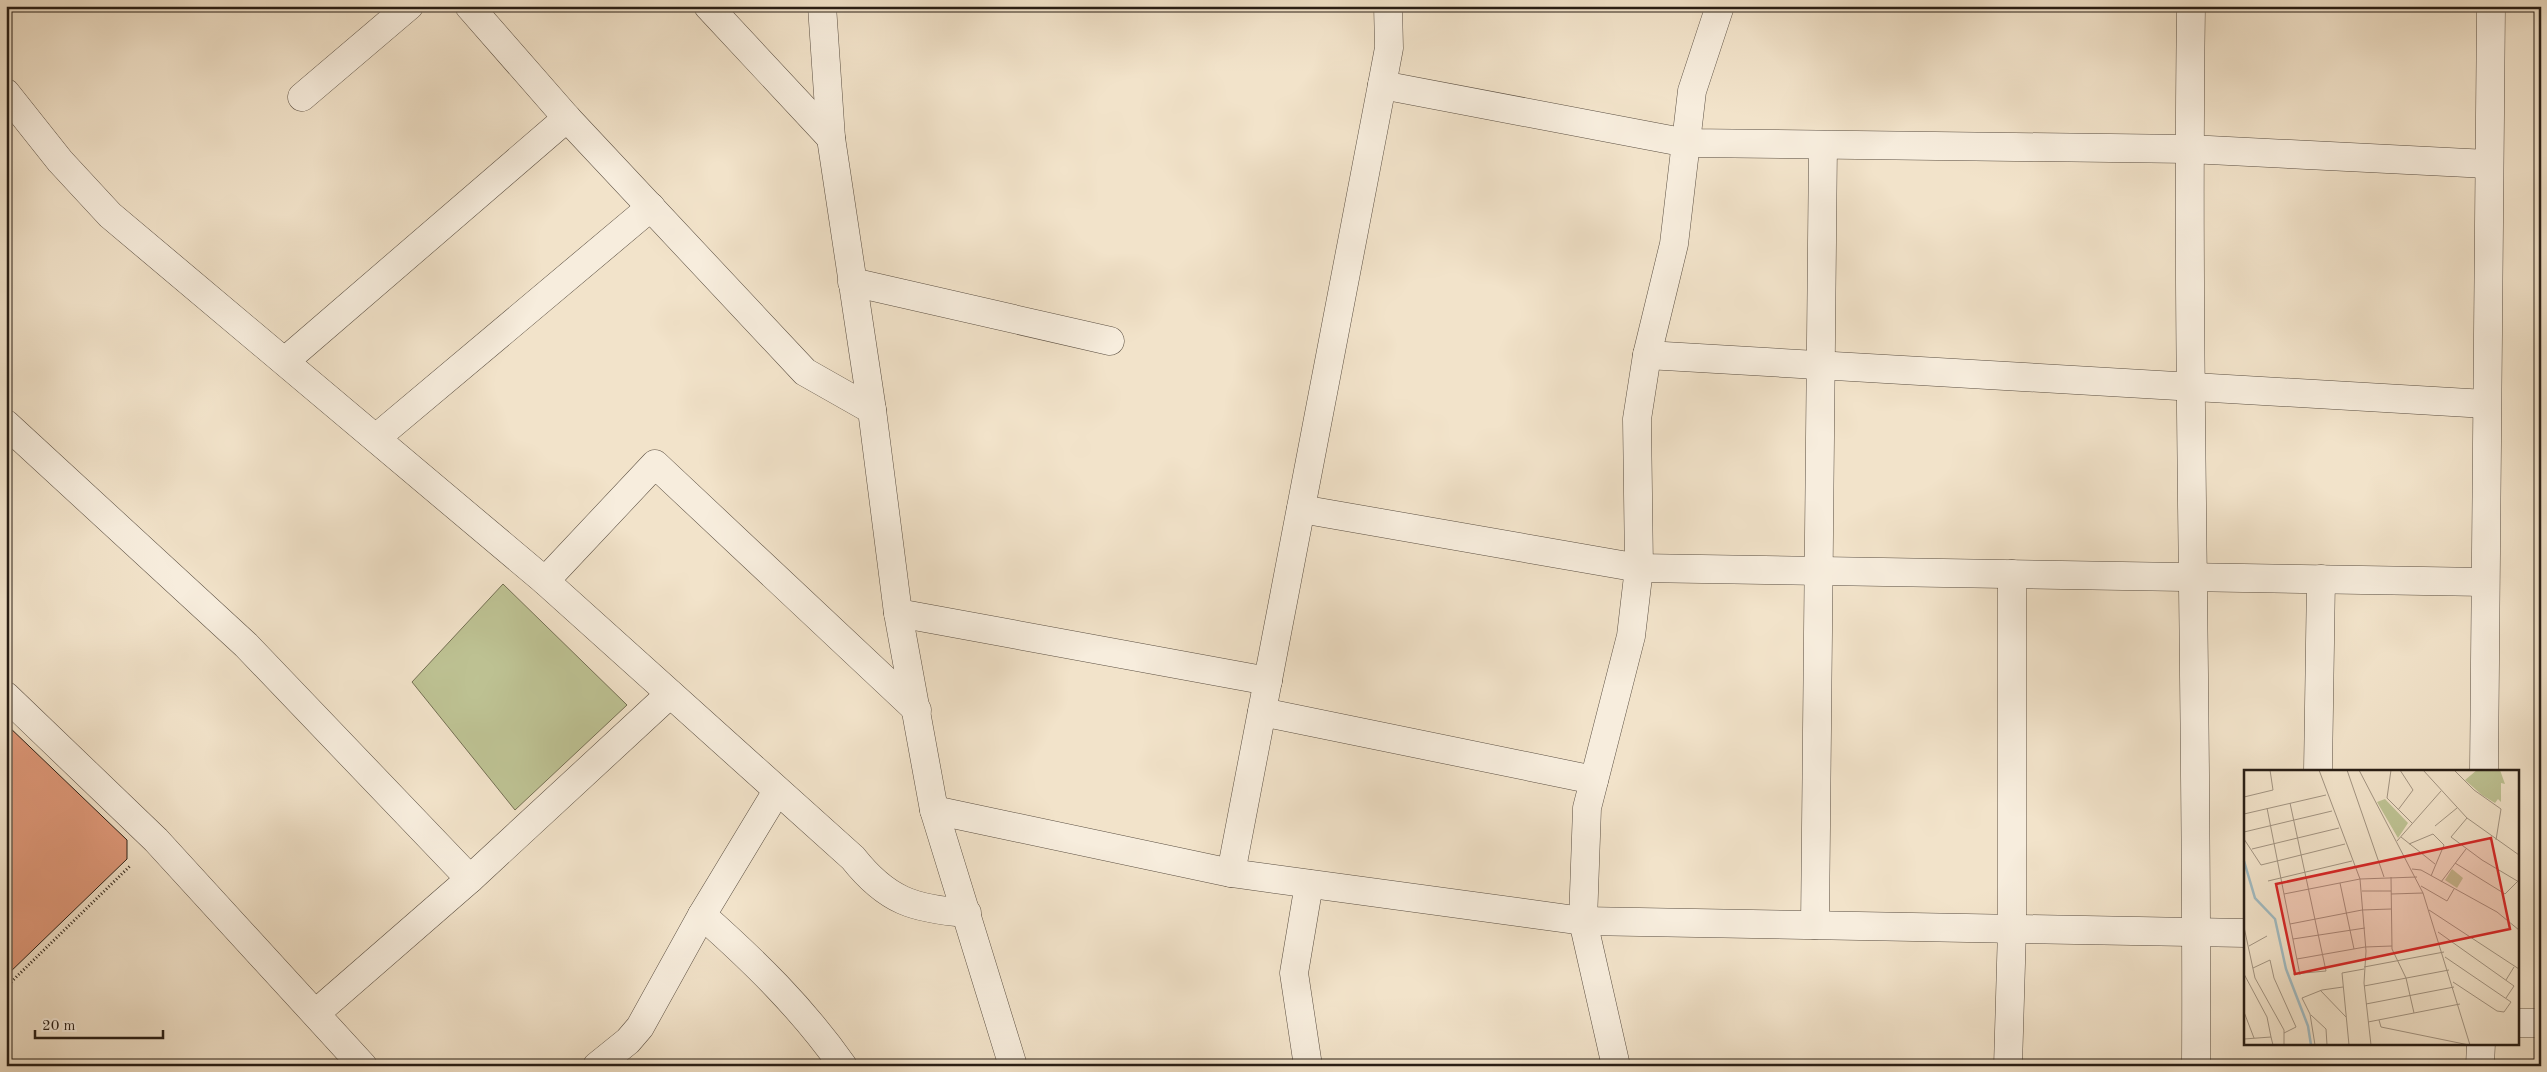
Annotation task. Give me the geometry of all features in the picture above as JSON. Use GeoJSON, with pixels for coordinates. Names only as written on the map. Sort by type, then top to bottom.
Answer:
{"type":"FeatureCollection","features":[{"type":"Feature","properties":{"kind":"street"},"geometry":{"type":"LineString","coordinates":[[302,97],[409,6]]}},
{"type":"Feature","properties":{"kind":"street"},"geometry":{"type":"LineString","coordinates":[[470,6],[567,118],[805,372],[872,410]]}},
{"type":"Feature","properties":{"kind":"street"},"geometry":{"type":"LineString","coordinates":[[708,6],[831,138]]}},
{"type":"Feature","properties":{"kind":"street"},"geometry":{"type":"LineString","coordinates":[[822,6],[831,138],[872,410],[898,613],[934,810],[1013,1066]]}},
{"type":"Feature","properties":{"kind":"street"},"geometry":{"type":"LineString","coordinates":[[1231,873],[1389,48],[1388,6]]}},
{"type":"Feature","properties":{"kind":"street"},"geometry":{"type":"LineString","coordinates":[[1616,1066],[1583,921],[1587,808],[1630,636],[1639,568],[1637,419],[1647,355],[1674,244],[1692,91],[1720,6]]}},
{"type":"Feature","properties":{"kind":"street"},"geometry":{"type":"LineString","coordinates":[[2191,6],[2189,149],[2197,932],[2196,1066]]}},
{"type":"Feature","properties":{"kind":"street"},"geometry":{"type":"LineString","coordinates":[[2484,770],[2488,164],[2491,6]]}},
{"type":"Feature","properties":{"kind":"street"},"geometry":{"type":"LineString","coordinates":[[1382,84],[1687,143],[2189,149],[2488,164]]}},
{"type":"Feature","properties":{"kind":"street"},"geometry":{"type":"LineString","coordinates":[[6,93],[60,161],[110,216],[545,581],[853,858],[871,881],[894,896],[917,906],[967,913]]}},
{"type":"Feature","properties":{"kind":"street"},"geometry":{"type":"LineString","coordinates":[[285,362],[567,118]]}},
{"type":"Feature","properties":{"kind":"street"},"geometry":{"type":"LineString","coordinates":[[1815,925],[1823,145]]}},
{"type":"Feature","properties":{"kind":"street"},"geometry":{"type":"LineString","coordinates":[[376,438],[651,207]]}},
{"type":"Feature","properties":{"kind":"street"},"geometry":{"type":"LineString","coordinates":[[852,282],[1110,341]]}},
{"type":"Feature","properties":{"kind":"street"},"geometry":{"type":"LineString","coordinates":[[1647,355],[1821,367],[2192,386],[2486,404]]}},
{"type":"Feature","properties":{"kind":"street"},"geometry":{"type":"LineString","coordinates":[[6,424],[246,645],[470,879]]}},
{"type":"Feature","properties":{"kind":"street"},"geometry":{"type":"LineString","coordinates":[[545,581],[656,464],[917,710]]}},
{"type":"Feature","properties":{"kind":"street"},"geometry":{"type":"LineString","coordinates":[[1301,509],[1639,568],[2485,582]]}},
{"type":"Feature","properties":{"kind":"street"},"geometry":{"type":"LineString","coordinates":[[2008,1066],[2012,928],[2012,574]]}},
{"type":"Feature","properties":{"kind":"street"},"geometry":{"type":"LineString","coordinates":[[2318,770],[2320,579]]}},
{"type":"Feature","properties":{"kind":"street"},"geometry":{"type":"LineString","coordinates":[[898,613],[1268,681]]}},
{"type":"Feature","properties":{"kind":"street"},"geometry":{"type":"LineString","coordinates":[[316,1013],[470,879],[670,694]]}},
{"type":"Feature","properties":{"kind":"street"},"geometry":{"type":"LineString","coordinates":[[6,696],[156,840],[363,1066]]}},
{"type":"Feature","properties":{"kind":"street"},"geometry":{"type":"LineString","coordinates":[[1262,712],[1594,780]]}},
{"type":"Feature","properties":{"kind":"street"},"geometry":{"type":"LineString","coordinates":[[597,1066],[628,1041],[640,1026],[702,915],[777,791]]}},
{"type":"Feature","properties":{"kind":"street"},"geometry":{"type":"LineString","coordinates":[[934,810],[1231,873],[1583,921],[2244,933]]}},
{"type":"Feature","properties":{"kind":"street"},"geometry":{"type":"LineString","coordinates":[[1308,1066],[1294,973],[1309,884]]}},
{"type":"Feature","properties":{"kind":"street"},"geometry":{"type":"LineString","coordinates":[[702,915],[764,971],[819,1032],[843,1066]]}},
{"type":"Feature","properties":{"kind":"street"},"geometry":{"type":"LineString","coordinates":[[2520,1023],[2541,1023]]}},
{"type":"Feature","properties":{"kind":"street"},"geometry":{"type":"LineString","coordinates":[[2480,1066],[2481,1044]]}},
{"type":"Feature","properties":{"kind":"path"},"geometry":{"type":"LineString","coordinates":[[6,987],[156,840]]}},
{"type":"Feature","properties":{"kind":"green space"},"geometry":{"type":"Polygon","coordinates":[[[503,584],[627,705],[515,810],[412,682],[503,584]]]}},
{"type":"Feature","properties":{"kind":"building"},"geometry":{"type":"Polygon","coordinates":[[[6,724],[127,840],[127,859],[6,976],[6,724]]]}}]}
